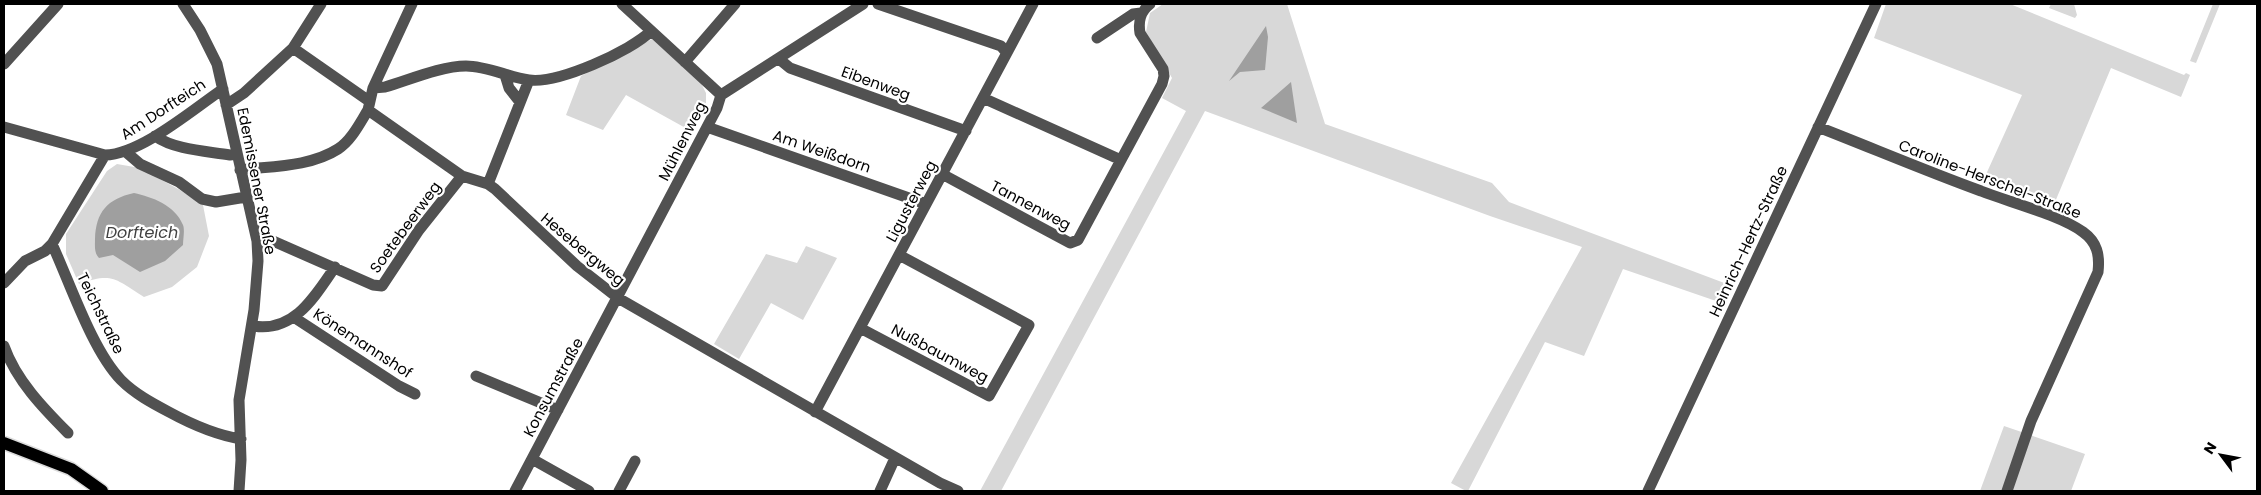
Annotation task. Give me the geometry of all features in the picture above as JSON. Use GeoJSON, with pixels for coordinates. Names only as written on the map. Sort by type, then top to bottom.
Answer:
{"type":"FeatureCollection","features":[{"type":"Feature","properties":{"kind":"main road"},"geometry":{"type":"LineString","coordinates":[[4,443],[63,465],[87,479],[102,491]]}},
{"type":"Feature","properties":{"kind":"street"},"geometry":{"type":"LineString","coordinates":[[4,64],[58,4]]}},
{"type":"Feature","properties":{"kind":"street","name":"Edemissener Straße"},"geometry":{"type":"LineString","coordinates":[[183,4],[210,48],[217,64],[257,241],[258,261],[253,326],[239,400],[241,439],[241,479],[239,491]]}},
{"type":"Feature","properties":{"kind":"street"},"geometry":{"type":"LineString","coordinates":[[226,104],[244,93],[293,48],[321,4]]}},
{"type":"Feature","properties":{"kind":"street"},"geometry":{"type":"LineString","coordinates":[[240,170],[302,162],[338,149],[348,140],[369,105],[373,88],[412,4]]}},
{"type":"Feature","properties":{"kind":"street"},"geometry":{"type":"LineString","coordinates":[[622,4],[721,95]]}},
{"type":"Feature","properties":{"kind":"street"},"geometry":{"type":"LineString","coordinates":[[685,62],[734,4]]}},
{"type":"Feature","properties":{"kind":"street","name":"Mühlenweg"},"geometry":{"type":"LineString","coordinates":[[618,298],[717,108],[721,95],[863,4]]}},
{"type":"Feature","properties":{"kind":"street"},"geometry":{"type":"LineString","coordinates":[[878,4],[1001,46],[1006,52]]}},
{"type":"Feature","properties":{"kind":"street","name":"Ligusterweg"},"geometry":{"type":"LineString","coordinates":[[815,412],[1033,4]]}},
{"type":"Feature","properties":{"kind":"street"},"geometry":{"type":"LineString","coordinates":[[1097,38],[1133,14],[1141,13],[1150,4]]}},
{"type":"Feature","properties":{"kind":"street","name":"Heinrich-Hertz-Straße"},"geometry":{"type":"LineString","coordinates":[[1648,491],[1876,4]]}},
{"type":"Feature","properties":{"kind":"street","name":"Tannenweg"},"geometry":{"type":"LineString","coordinates":[[942,174],[1070,243],[1078,240],[1162,84],[1163,69],[1140,33],[1139,21],[1141,13]]}},
{"type":"Feature","properties":{"kind":"street"},"geometry":{"type":"LineString","coordinates":[[373,88],[385,88],[464,66],[483,68],[505,75],[540,81],[572,74],[642,40],[651,32]]}},
{"type":"Feature","properties":{"kind":"street","name":"Hesebergweg"},"geometry":{"type":"LineString","coordinates":[[293,48],[462,176],[488,184],[577,266],[618,298],[895,458],[958,491]]}},
{"type":"Feature","properties":{"kind":"street","name":"Eibenweg"},"geometry":{"type":"LineString","coordinates":[[778,59],[790,68],[966,131]]}},
{"type":"Feature","properties":{"kind":"street"},"geometry":{"type":"LineString","coordinates":[[505,75],[509,88],[520,102]]}},
{"type":"Feature","properties":{"kind":"street"},"geometry":{"type":"LineString","coordinates":[[488,184],[529,80]]}},
{"type":"Feature","properties":{"kind":"street","name":"Am Dorfteich"},"geometry":{"type":"LineString","coordinates":[[4,127],[105,155],[126,152],[155,136],[223,89]]}},
{"type":"Feature","properties":{"kind":"street"},"geometry":{"type":"LineString","coordinates":[[983,98],[1121,160]]}},
{"type":"Feature","properties":{"kind":"street","name":"Am Weißdorn"},"geometry":{"type":"LineString","coordinates":[[707,127],[926,204]]}},
{"type":"Feature","properties":{"kind":"street","name":"Caroline-Herschel-Straße"},"geometry":{"type":"LineString","coordinates":[[1818,127],[1948,179],[2059,220],[2082,231],[2092,239],[2098,251],[2098,272],[2031,421],[2007,491]]}},
{"type":"Feature","properties":{"kind":"street"},"geometry":{"type":"LineString","coordinates":[[155,136],[182,147],[230,155],[237,154]]}},
{"type":"Feature","properties":{"kind":"street"},"geometry":{"type":"LineString","coordinates":[[126,152],[140,164],[179,182],[202,199],[216,202],[246,197]]}},
{"type":"Feature","properties":{"kind":"street"},"geometry":{"type":"LineString","coordinates":[[4,283],[25,261],[45,251],[52,244],[105,155]]}},
{"type":"Feature","properties":{"kind":"street","name":"Soetebeerweg"},"geometry":{"type":"LineString","coordinates":[[257,241],[273,241],[373,285],[382,286],[419,230],[462,176]]}},
{"type":"Feature","properties":{"kind":"street","name":"Teichstraße"},"geometry":{"type":"LineString","coordinates":[[52,244],[101,352],[120,379],[140,395],[180,418],[228,437],[241,439]]}},
{"type":"Feature","properties":{"kind":"street","name":"Nußbaumweg"},"geometry":{"type":"LineString","coordinates":[[860,328],[989,396],[1029,325],[899,256]]}},
{"type":"Feature","properties":{"kind":"street"},"geometry":{"type":"LineString","coordinates":[[253,326],[269,326],[295,318],[310,302],[335,267]]}},
{"type":"Feature","properties":{"kind":"street","name":"Konsumstraße"},"geometry":{"type":"LineString","coordinates":[[515,491],[618,298]]}},
{"type":"Feature","properties":{"kind":"street","name":"Könemannshof"},"geometry":{"type":"LineString","coordinates":[[295,318],[399,386],[415,394]]}},
{"type":"Feature","properties":{"kind":"street"},"geometry":{"type":"LineString","coordinates":[[4,346],[9,361],[20,378],[49,414],[68,433]]}},
{"type":"Feature","properties":{"kind":"street"},"geometry":{"type":"LineString","coordinates":[[476,376],[558,410]]}},
{"type":"Feature","properties":{"kind":"street"},"geometry":{"type":"LineString","coordinates":[[880,491],[895,458]]}},
{"type":"Feature","properties":{"kind":"street"},"geometry":{"type":"LineString","coordinates":[[532,460],[589,491]]}},
{"type":"Feature","properties":{"kind":"street"},"geometry":{"type":"LineString","coordinates":[[619,491],[635,462]]}},
{"type":"Feature","properties":{"kind":"shaded area"},"geometry":{"type":"Polygon","coordinates":[[[1163,4],[1287,4],[1325,124],[1492,183],[1509,202],[1727,284],[1719,302],[1623,269],[1584,356],[1545,342],[1468,491],[1466,491],[1451,483],[1582,247],[1490,216],[1205,111],[1001,491],[980,491],[1186,111],[1162,98],[1172,78],[1146,32],[1150,13],[1163,4]]]}},
{"type":"Feature","properties":{"kind":"shaded area"},"geometry":{"type":"Polygon","coordinates":[[[1886,4],[2010,4],[2184,75],[2186,73],[2190,75],[2181,97],[2111,68],[2055,202],[1983,181],[2022,95],[1874,38],[1886,4]]]}},
{"type":"Feature","properties":{"kind":"shaded area"},"geometry":{"type":"Polygon","coordinates":[[[2051,4],[2074,4],[2077,15],[2075,18],[2049,8],[2051,4]]]}},
{"type":"Feature","properties":{"kind":"shaded area"},"geometry":{"type":"Polygon","coordinates":[[[2213,4],[2220,4],[2196,63],[2190,61],[2213,4]]]}},
{"type":"Feature","properties":{"kind":"shaded area"},"geometry":{"type":"Polygon","coordinates":[[[652,39],[701,83],[706,93],[706,108],[691,131],[626,95],[603,130],[566,115],[581,76],[652,39]]]}},
{"type":"Feature","properties":{"kind":"shaded area"},"geometry":{"type":"Polygon","coordinates":[[[117,164],[140,168],[203,205],[209,236],[197,267],[172,287],[144,297],[113,279],[99,278],[79,284],[66,254],[66,234],[107,171],[117,164]]]}},
{"type":"Feature","properties":{"kind":"shaded area"},"geometry":{"type":"Polygon","coordinates":[[[806,246],[837,258],[803,320],[771,303],[739,359],[714,344],[766,254],[797,263],[806,246]]]}},
{"type":"Feature","properties":{"kind":"shaded area"},"geometry":{"type":"Polygon","coordinates":[[[2004,426],[2085,454],[2071,491],[1980,491],[2004,426]]]}},
{"type":"Feature","properties":{"kind":"water"},"geometry":{"type":"Polygon","coordinates":[[[1266,26],[1268,37],[1265,70],[1240,72],[1229,81],[1266,26]]]}},
{"type":"Feature","properties":{"kind":"water"},"geometry":{"type":"Polygon","coordinates":[[[1291,82],[1297,123],[1261,108],[1291,82]]]}},
{"type":"Feature","properties":{"kind":"water","name":"Dorfteich"},"geometry":{"type":"Polygon","coordinates":[[[134,193],[169,207],[175,212],[184,229],[183,245],[165,261],[140,272],[113,255],[99,258],[95,249],[98,221],[105,208],[117,199],[134,193]]]}}]}
